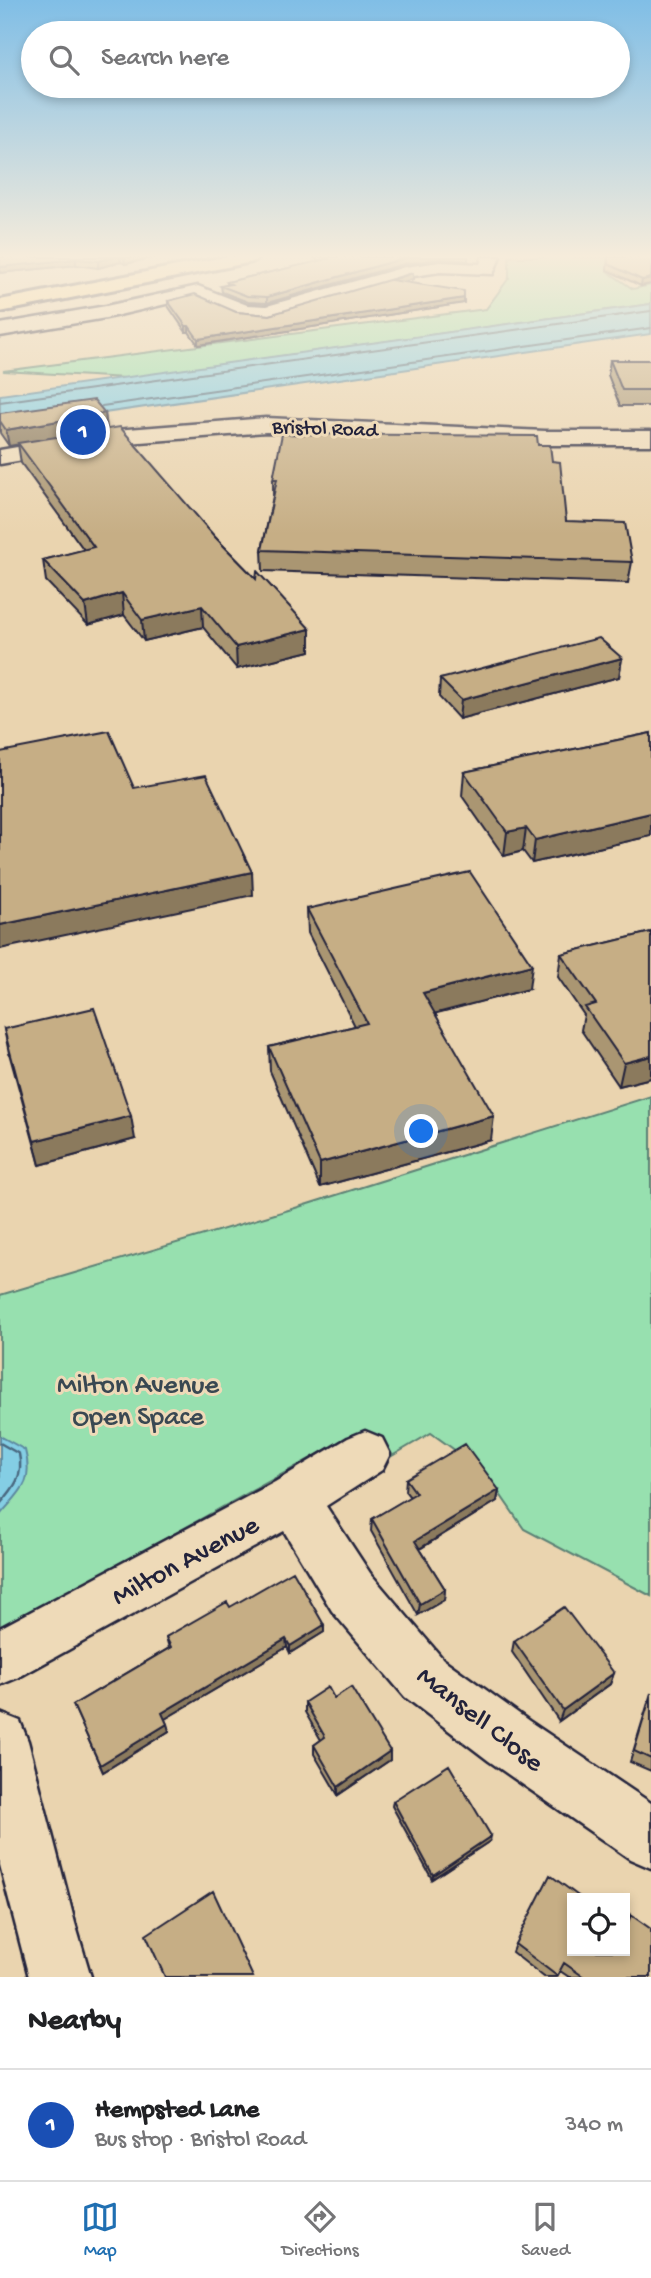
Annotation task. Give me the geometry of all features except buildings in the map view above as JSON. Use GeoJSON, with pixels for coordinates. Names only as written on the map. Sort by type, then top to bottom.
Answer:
{"type":"FeatureCollection","features":[{"type":"Feature","properties":{"kind":"street","name":"Bristol Road"},"geometry":{"type":"LineString","coordinates":[[0,457],[115,437],[210,427],[266,425],[601,439],[651,438]]}},
{"type":"Feature","properties":{"kind":"street","name":"Milton Avenue"},"geometry":{"type":"LineString","coordinates":[[0,1658],[293,1499],[365,1454]]}},
{"type":"Feature","properties":{"kind":"street","name":"Mansell Close"},"geometry":{"type":"LineString","coordinates":[[293,1499],[351,1591],[424,1678],[520,1749],[651,1838]]}},
{"type":"Feature","properties":{"kind":"street"},"geometry":{"type":"LineString","coordinates":[[0,1741],[44,1923],[60,1977]]}},
{"type":"Feature","properties":{"kind":"green space"},"geometry":{"type":"Polygon","coordinates":[[[172,349],[330,349],[126,378],[3,371],[172,349]]]}},
{"type":"Feature","properties":{"kind":"green space","name":"Milton Avenue Open Space"},"geometry":{"type":"Polygon","coordinates":[[[651,1096],[651,1596],[524,1529],[497,1490],[463,1456],[431,1433],[380,1463],[353,1435],[0,1630],[0,1295],[292,1209],[651,1096]]]}},
{"type":"Feature","properties":{"kind":"water"},"geometry":{"type":"Polygon","coordinates":[[[327,349],[545,349],[0,428],[0,395],[327,349]]]}},
{"type":"Feature","properties":{"kind":"water"},"geometry":{"type":"Polygon","coordinates":[[[0,1436],[25,1450],[28,1471],[19,1493],[0,1515],[0,1436]]]}},
{"type":"Feature","properties":{"kind":"place","name":"Hempsted Lane"},"geometry":{"type":"Point","coordinates":[83,432]}}]}
